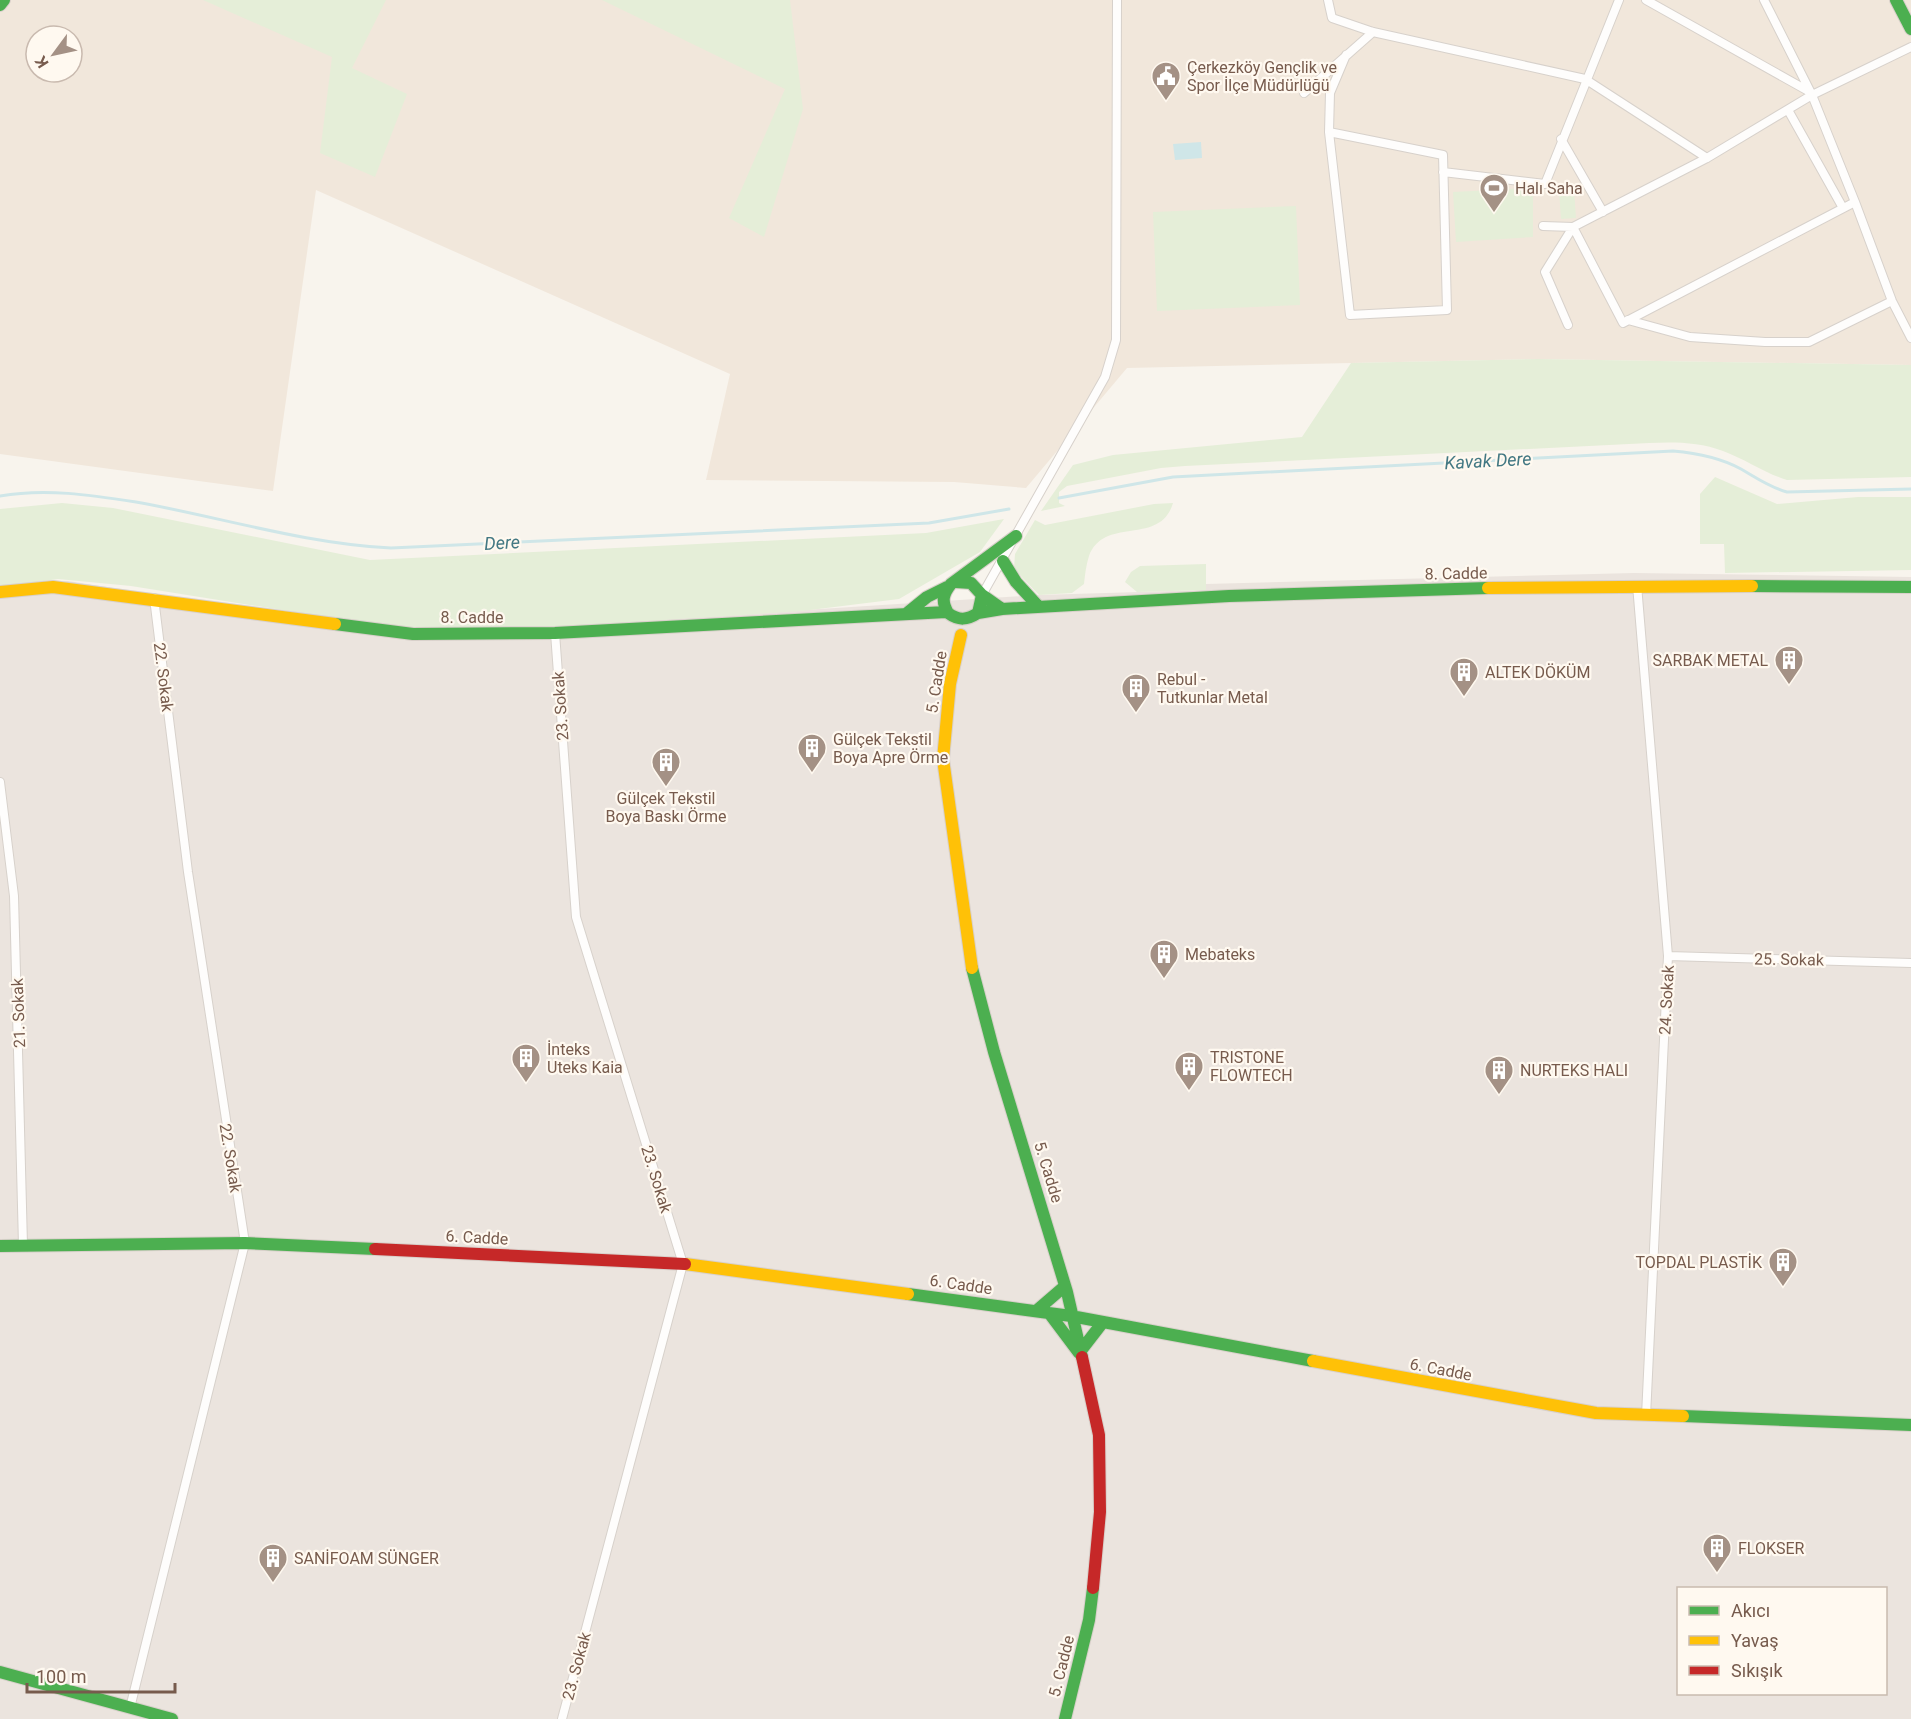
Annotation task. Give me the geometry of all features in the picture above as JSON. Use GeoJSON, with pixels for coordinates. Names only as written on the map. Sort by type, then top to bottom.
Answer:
{"type":"FeatureCollection","features":[{"type":"Feature","properties":{"kind":"street"},"geometry":{"type":"LineString","coordinates":[[0,5],[4,0]]}},
{"type":"Feature","properties":{"kind":"street"},"geometry":{"type":"LineString","coordinates":[[952,584],[943,597],[961,635],[976,615],[982,595],[1105,377],[1116,340],[1117,0]]}},
{"type":"Feature","properties":{"kind":"street"},"geometry":{"type":"LineString","coordinates":[[1328,0],[1332,18],[1373,32],[1585,79],[1707,158]]}},
{"type":"Feature","properties":{"kind":"street"},"geometry":{"type":"LineString","coordinates":[[1443,172],[1545,184],[1585,79],[1619,0]]}},
{"type":"Feature","properties":{"kind":"street"},"geometry":{"type":"LineString","coordinates":[[1646,0],[1811,94]]}},
{"type":"Feature","properties":{"kind":"street"},"geometry":{"type":"LineString","coordinates":[[1764,0],[1811,94],[1892,301],[1911,338]]}},
{"type":"Feature","properties":{"kind":"street"},"geometry":{"type":"LineString","coordinates":[[1896,0],[1911,29]]}},
{"type":"Feature","properties":{"kind":"street"},"geometry":{"type":"LineString","coordinates":[[1304,93],[1373,32]]}},
{"type":"Feature","properties":{"kind":"street"},"geometry":{"type":"LineString","coordinates":[[1543,226],[1573,227],[1707,158],[1811,94],[1911,47]]}},
{"type":"Feature","properties":{"kind":"street"},"geometry":{"type":"LineString","coordinates":[[1329,132],[1443,155],[1447,310],[1350,315],[1329,132],[1330,93],[1346,55]]}},
{"type":"Feature","properties":{"kind":"street"},"geometry":{"type":"LineString","coordinates":[[1788,110],[1843,208]]}},
{"type":"Feature","properties":{"kind":"street"},"geometry":{"type":"LineString","coordinates":[[1561,139],[1603,212]]}},
{"type":"Feature","properties":{"kind":"street"},"geometry":{"type":"LineString","coordinates":[[1573,227],[1623,323],[1855,202]]}},
{"type":"Feature","properties":{"kind":"street"},"geometry":{"type":"LineString","coordinates":[[1568,325],[1545,272],[1573,227]]}},
{"type":"Feature","properties":{"kind":"street"},"geometry":{"type":"LineString","coordinates":[[1628,320],[1690,337],[1765,342],[1809,342],[1892,301]]}},
{"type":"Feature","properties":{"kind":"street"},"geometry":{"type":"LineString","coordinates":[[906,614],[927,597],[952,584],[1017,536]]}},
{"type":"Feature","properties":{"kind":"street"},"geometry":{"type":"LineString","coordinates":[[1003,561],[1016,582],[1038,606]]}},
{"type":"Feature","properties":{"kind":"street"},"geometry":{"type":"LineString","coordinates":[[952,584],[971,583],[982,595],[1002,609]]}},
{"type":"Feature","properties":{"kind":"street","name":"8. Cadde"},"geometry":{"type":"LineString","coordinates":[[976,615],[1002,609],[1182,597],[1637,585],[1911,587]]}},
{"type":"Feature","properties":{"kind":"street","name":"24. Sokak"},"geometry":{"type":"LineString","coordinates":[[1637,585],[1668,956],[1646,1416]]}},
{"type":"Feature","properties":{"kind":"street","name":"8. Cadde"},"geometry":{"type":"LineString","coordinates":[[0,592],[53,587],[154,598],[413,634],[555,633],[906,614],[951,616]]}},
{"type":"Feature","properties":{"kind":"street","name":"22. Sokak"},"geometry":{"type":"LineString","coordinates":[[130,1708],[245,1243],[188,872],[154,598]]}},
{"type":"Feature","properties":{"kind":"street"},"geometry":{"type":"LineString","coordinates":[[951,616],[976,615]]}},
{"type":"Feature","properties":{"kind":"street","name":"23. Sokak"},"geometry":{"type":"LineString","coordinates":[[555,633],[576,917],[683,1264],[562,1719]]}},
{"type":"Feature","properties":{"kind":"street","name":"5. Cadde"},"geometry":{"type":"LineString","coordinates":[[961,635],[950,684],[943,759],[967,942],[994,1052],[1065,1286],[1099,1435],[1100,1512],[1089,1620],[1065,1719]]}},
{"type":"Feature","properties":{"kind":"street","name":"21. Sokak"},"geometry":{"type":"LineString","coordinates":[[0,782],[15,896],[23,1245]]}},
{"type":"Feature","properties":{"kind":"street","name":"25. Sokak"},"geometry":{"type":"LineString","coordinates":[[1668,956],[1911,963]]}},
{"type":"Feature","properties":{"kind":"street","name":"6. Cadde"},"geometry":{"type":"LineString","coordinates":[[0,1246],[245,1243],[683,1264],[1071,1316],[1523,1402],[1596,1413],[1911,1425]]}},
{"type":"Feature","properties":{"kind":"street"},"geometry":{"type":"LineString","coordinates":[[1065,1286],[1042,1312],[1079,1353],[1103,1322]]}},
{"type":"Feature","properties":{"kind":"street"},"geometry":{"type":"LineString","coordinates":[[0,1672],[172,1719]]}},
{"type":"Feature","properties":{"kind":"shaded area"},"geometry":{"type":"Polygon","coordinates":[[[0,0],[1911,0],[1911,365],[1538,359],[1127,368],[1026,488],[954,482],[706,480],[730,374],[316,190],[273,491],[0,454],[0,0]]]}},
{"type":"Feature","properties":{"kind":"shaded area"},"geometry":{"type":"Polygon","coordinates":[[[1634,573],[1911,577],[1911,1719],[0,1719],[0,593],[68,581],[415,635],[1039,595],[1206,590],[1206,584],[1634,573]]]}},
{"type":"Feature","properties":{"kind":"green space"},"geometry":{"type":"Polygon","coordinates":[[[203,0],[386,0],[352,68],[407,94],[375,177],[320,153],[332,57],[203,0]]]}},
{"type":"Feature","properties":{"kind":"green space"},"geometry":{"type":"Polygon","coordinates":[[[602,0],[790,0],[803,109],[764,237],[729,218],[785,89],[602,0]]]}},
{"type":"Feature","properties":{"kind":"green space","name":"Halı Saha"},"geometry":{"type":"Polygon","coordinates":[[[1533,188],[1533,237],[1456,242],[1453,192],[1533,188]]]}},
{"type":"Feature","properties":{"kind":"green space"},"geometry":{"type":"Polygon","coordinates":[[[1574,189],[1576,218],[1561,219],[1559,190],[1574,189]]]}},
{"type":"Feature","properties":{"kind":"green space"},"geometry":{"type":"Polygon","coordinates":[[[1296,206],[1300,305],[1157,311],[1153,212],[1296,206]]]}},
{"type":"Feature","properties":{"kind":"green space"},"geometry":{"type":"Polygon","coordinates":[[[1538,359],[1911,365],[1911,477],[1787,480],[1714,448],[1687,443],[1649,443],[1161,468],[1067,486],[1059,492],[1059,503],[1065,506],[1041,511],[1073,465],[1113,455],[1302,437],[1351,363],[1538,359]]]}},
{"type":"Feature","properties":{"kind":"green space"},"geometry":{"type":"Polygon","coordinates":[[[1715,477],[1777,504],[1858,497],[1911,497],[1911,570],[1725,573],[1724,544],[1700,544],[1700,494],[1715,477]]]}},
{"type":"Feature","properties":{"kind":"green space"},"geometry":{"type":"Polygon","coordinates":[[[62,503],[113,508],[370,560],[926,533],[1004,519],[980,552],[899,599],[802,611],[569,626],[414,631],[131,586],[58,579],[0,587],[0,509],[62,503]]]}},
{"type":"Feature","properties":{"kind":"green space"},"geometry":{"type":"Polygon","coordinates":[[[1173,503],[1166,516],[1157,524],[1107,537],[1097,544],[1089,556],[1084,584],[1072,593],[1039,595],[1014,569],[1015,554],[1035,520],[1045,525],[1154,504],[1173,503]]]}},
{"type":"Feature","properties":{"kind":"green space"},"geometry":{"type":"Polygon","coordinates":[[[1206,564],[1206,590],[1137,592],[1125,582],[1131,572],[1140,566],[1206,564]]]}},
{"type":"Feature","properties":{"kind":"water"},"geometry":{"type":"Polygon","coordinates":[[[1201,142],[1202,158],[1175,160],[1173,144],[1201,142]]]}},
{"type":"Feature","properties":{"kind":"waterway","name":"Kavak Dere"},"geometry":{"type":"LineString","coordinates":[[1059,498],[1173,477],[1673,451],[1717,459],[1787,492],[1911,489]]}},
{"type":"Feature","properties":{"kind":"waterway","name":"Dere"},"geometry":{"type":"LineString","coordinates":[[0,496],[68,493],[102,497],[168,508],[295,536],[391,548],[929,523],[1009,509]]}},
{"type":"Feature","properties":{"kind":"traffic: fast"},"geometry":{"type":"LineString","coordinates":[[0,5],[4,0]]}},
{"type":"Feature","properties":{"kind":"traffic: fast"},"geometry":{"type":"LineString","coordinates":[[1896,0],[1911,29]]}},
{"type":"Feature","properties":{"kind":"traffic: fast"},"geometry":{"type":"LineString","coordinates":[[956,582],[971,583],[982,595],[978,613],[963,619],[948,613],[944,601],[946,591],[951,584],[1016,536]]}},
{"type":"Feature","properties":{"kind":"traffic: fast"},"geometry":{"type":"LineString","coordinates":[[1003,561],[1016,582],[1038,606]]}},
{"type":"Feature","properties":{"kind":"traffic: fast"},"geometry":{"type":"LineString","coordinates":[[1752,586],[1911,587]]}},
{"type":"Feature","properties":{"kind":"traffic: fast"},"geometry":{"type":"LineString","coordinates":[[906,614],[927,597],[947,587]]}},
{"type":"Feature","properties":{"kind":"traffic: fast"},"geometry":{"type":"LineString","coordinates":[[1002,609],[1229,596],[1488,588]]}},
{"type":"Feature","properties":{"kind":"traffic: fast"},"geometry":{"type":"LineString","coordinates":[[978,613],[1002,609],[982,595]]}},
{"type":"Feature","properties":{"kind":"traffic: fast"},"geometry":{"type":"LineString","coordinates":[[335,624],[413,634],[555,633],[946,612]]}},
{"type":"Feature","properties":{"kind":"traffic: fast"},"geometry":{"type":"LineString","coordinates":[[972,968],[994,1052],[1067,1292],[1082,1357]]}},
{"type":"Feature","properties":{"kind":"traffic: fast"},"geometry":{"type":"LineString","coordinates":[[0,1246],[245,1243],[375,1249]]}},
{"type":"Feature","properties":{"kind":"traffic: fast"},"geometry":{"type":"LineString","coordinates":[[1036,1311],[1065,1286]]}},
{"type":"Feature","properties":{"kind":"traffic: fast"},"geometry":{"type":"LineString","coordinates":[[908,1294],[1071,1316],[1313,1361]]}},
{"type":"Feature","properties":{"kind":"traffic: fast"},"geometry":{"type":"LineString","coordinates":[[1049,1313],[1079,1353],[1103,1322]]}},
{"type":"Feature","properties":{"kind":"traffic: fast"},"geometry":{"type":"LineString","coordinates":[[1683,1416],[1911,1425]]}},
{"type":"Feature","properties":{"kind":"traffic: fast"},"geometry":{"type":"LineString","coordinates":[[1065,1719],[1089,1620],[1093,1588]]}},
{"type":"Feature","properties":{"kind":"traffic: fast"},"geometry":{"type":"LineString","coordinates":[[0,1672],[172,1719]]}},
{"type":"Feature","properties":{"kind":"traffic: slow"},"geometry":{"type":"LineString","coordinates":[[1488,588],[1752,586]]}},
{"type":"Feature","properties":{"kind":"traffic: slow"},"geometry":{"type":"LineString","coordinates":[[0,592],[53,587],[335,624]]}},
{"type":"Feature","properties":{"kind":"traffic: slow"},"geometry":{"type":"LineString","coordinates":[[961,635],[950,684],[943,759],[972,968]]}},
{"type":"Feature","properties":{"kind":"traffic: slow"},"geometry":{"type":"LineString","coordinates":[[685,1264],[908,1294]]}},
{"type":"Feature","properties":{"kind":"traffic: slow"},"geometry":{"type":"LineString","coordinates":[[1313,1361],[1596,1413],[1683,1416]]}},
{"type":"Feature","properties":{"kind":"traffic: jam"},"geometry":{"type":"LineString","coordinates":[[375,1249],[685,1264]]}},
{"type":"Feature","properties":{"kind":"traffic: jam"},"geometry":{"type":"LineString","coordinates":[[1082,1357],[1099,1435],[1100,1512],[1093,1588]]}},
{"type":"Feature","properties":{"kind":"place","name":"Çerkezköy Gençlik ve Spor İlçe Müdürlüğü"},"geometry":{"type":"Point","coordinates":[1166,102]}},
{"type":"Feature","properties":{"kind":"place","name":"Halı Saha"},"geometry":{"type":"Point","coordinates":[1494,214]}},
{"type":"Feature","properties":{"kind":"place","name":"SARBAK METAL"},"geometry":{"type":"Point","coordinates":[1789,686]}},
{"type":"Feature","properties":{"kind":"place","name":"ALTEK DÖKÜM"},"geometry":{"type":"Point","coordinates":[1464,698]}},
{"type":"Feature","properties":{"kind":"place","name":"Rebul - Tutkunlar Metal"},"geometry":{"type":"Point","coordinates":[1136,714]}},
{"type":"Feature","properties":{"kind":"place","name":"Gülçek Tekstil Boya Apre Örme"},"geometry":{"type":"Point","coordinates":[812,774]}},
{"type":"Feature","properties":{"kind":"place","name":"Gülçek Tekstil Boya Baskı Örme"},"geometry":{"type":"Point","coordinates":[666,788]}},
{"type":"Feature","properties":{"kind":"place","name":"Mebateks"},"geometry":{"type":"Point","coordinates":[1164,980]}},
{"type":"Feature","properties":{"kind":"place","name":"İnteks Uteks Kaia"},"geometry":{"type":"Point","coordinates":[526,1084]}},
{"type":"Feature","properties":{"kind":"place","name":"TRISTONE FLOWTECH"},"geometry":{"type":"Point","coordinates":[1189,1092]}},
{"type":"Feature","properties":{"kind":"place","name":"NURTEKS HALI"},"geometry":{"type":"Point","coordinates":[1499,1096]}},
{"type":"Feature","properties":{"kind":"place","name":"TOPDAL PLASTİK"},"geometry":{"type":"Point","coordinates":[1783,1288]}},
{"type":"Feature","properties":{"kind":"place","name":"FLOKSER"},"geometry":{"type":"Point","coordinates":[1717,1574]}},
{"type":"Feature","properties":{"kind":"place","name":"SANİFOAM SÜNGER"},"geometry":{"type":"Point","coordinates":[273,1584]}}]}
